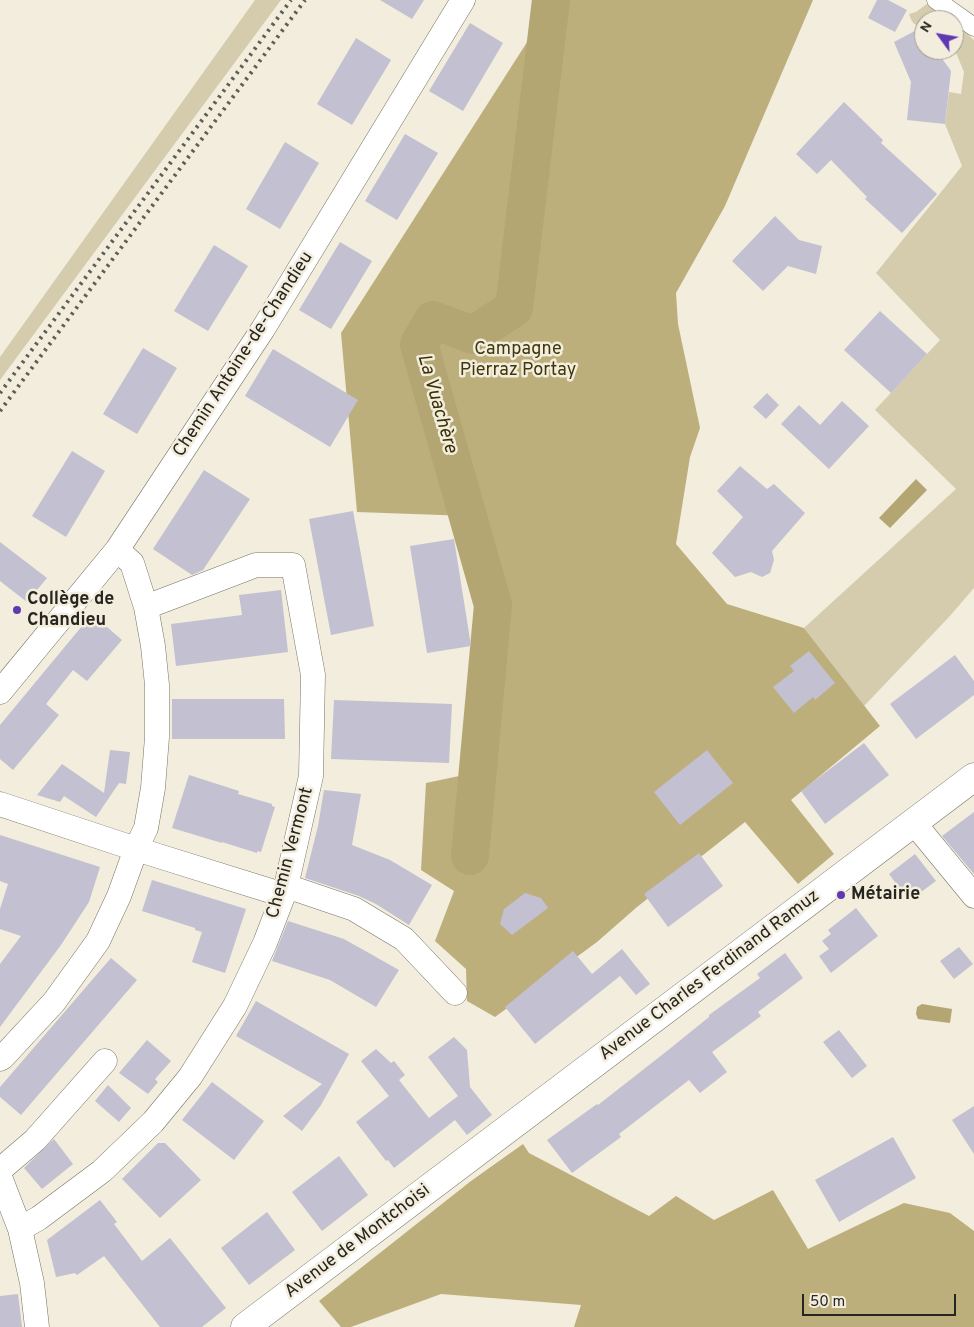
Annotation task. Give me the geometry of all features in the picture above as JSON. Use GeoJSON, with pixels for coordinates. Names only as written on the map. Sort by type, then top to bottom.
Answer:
{"type":"FeatureCollection","features":[{"type":"Feature","properties":{"kind":"street","name":"Chemin Antoine-de-Chandieu"},"geometry":{"type":"LineString","coordinates":[[0,692],[117,550],[266,324],[463,0]]}},
{"type":"Feature","properties":{"kind":"street"},"geometry":{"type":"LineString","coordinates":[[936,0],[974,26]]}},
{"type":"Feature","properties":{"kind":"street"},"geometry":{"type":"LineString","coordinates":[[0,1059],[4,1057],[54,1002],[98,940],[119,896],[136,849],[146,828],[153,788],[157,737],[157,685],[154,646],[146,607],[132,563],[117,550]]}},
{"type":"Feature","properties":{"kind":"street","name":"Chemin Vermont"},"geometry":{"type":"LineString","coordinates":[[20,1229],[39,1218],[102,1171],[154,1122],[190,1077],[235,1006],[265,943],[285,891],[311,776],[312,675],[293,565],[256,565],[146,607]]}},
{"type":"Feature","properties":{"kind":"street","name":"Avenue Charles Ferdinand Ramuz"},"geometry":{"type":"LineString","coordinates":[[471,1157],[974,777]]}},
{"type":"Feature","properties":{"kind":"street"},"geometry":{"type":"LineString","coordinates":[[0,804],[274,892],[295,889],[354,908],[404,939],[455,993]]}},
{"type":"Feature","properties":{"kind":"street"},"geometry":{"type":"LineString","coordinates":[[914,823],[974,896]]}},
{"type":"Feature","properties":{"kind":"street"},"geometry":{"type":"LineString","coordinates":[[0,1170],[35,1140],[105,1061]]}},
{"type":"Feature","properties":{"kind":"street","name":"Avenue de Montchoisi"},"geometry":{"type":"LineString","coordinates":[[245,1327],[471,1157]]}},
{"type":"Feature","properties":{"kind":"street"},"geometry":{"type":"LineString","coordinates":[[0,1177],[20,1229],[32,1283],[37,1327]]}},
{"type":"Feature","properties":{"kind":"shaded area"},"geometry":{"type":"Polygon","coordinates":[[[255,0],[281,0],[0,380],[0,357],[255,0]]]}},
{"type":"Feature","properties":{"kind":"shaded area"},"geometry":{"type":"Polygon","coordinates":[[[931,1],[941,10],[919,10],[931,1]]]}},
{"type":"Feature","properties":{"kind":"shaded area"},"geometry":{"type":"Polygon","coordinates":[[[914,13],[914,23],[911,20],[909,14],[914,13]]]}},
{"type":"Feature","properties":{"kind":"shaded area"},"geometry":{"type":"Polygon","coordinates":[[[964,31],[974,40],[974,588],[864,706],[804,628],[956,489],[875,410],[940,340],[876,273],[962,166],[945,124],[949,92],[961,94],[964,72],[959,60],[964,60],[964,31]]]}},
{"type":"Feature","properties":{"kind":"shaded area"},"geometry":{"type":"Polygon","coordinates":[[[916,479],[927,490],[890,528],[879,518],[916,479]]]}},
{"type":"Feature","properties":{"kind":"shaded area"},"geometry":{"type":"Polygon","coordinates":[[[922,1004],[952,1009],[950,1023],[918,1019],[916,1014],[917,1007],[922,1004]]]}},
{"type":"Feature","properties":{"kind":"green space","name":"Campagne Pierraz Portay"},"geometry":{"type":"Polygon","coordinates":[[[554,0],[813,0],[725,206],[676,293],[678,324],[700,428],[690,457],[676,544],[727,604],[804,628],[880,726],[791,800],[834,854],[798,884],[745,822],[637,907],[597,942],[495,1017],[467,1001],[466,969],[435,941],[454,891],[421,870],[426,783],[464,775],[482,741],[497,607],[469,516],[357,512],[341,333],[554,0]]]}},
{"type":"Feature","properties":{"kind":"green space"},"geometry":{"type":"Polygon","coordinates":[[[523,1144],[529,1153],[649,1216],[676,1196],[714,1220],[773,1190],[808,1249],[904,1203],[950,1213],[974,1231],[974,1327],[574,1327],[581,1305],[441,1294],[351,1327],[341,1327],[319,1301],[471,1181],[523,1144]]]}},
{"type":"Feature","properties":{"kind":"building"},"geometry":{"type":"Polygon","coordinates":[[[380,0],[424,0],[412,19],[380,0]]]}},
{"type":"Feature","properties":{"kind":"building"},"geometry":{"type":"Polygon","coordinates":[[[877,0],[888,0],[907,10],[895,32],[868,18],[877,0]]]}},
{"type":"Feature","properties":{"kind":"building"},"geometry":{"type":"Polygon","coordinates":[[[470,23],[503,43],[463,111],[429,91],[470,23]]]}},
{"type":"Feature","properties":{"kind":"building"},"geometry":{"type":"Polygon","coordinates":[[[914,31],[914,60],[943,60],[951,71],[945,124],[907,120],[911,82],[894,42],[914,31]]]}},
{"type":"Feature","properties":{"kind":"building"},"geometry":{"type":"Polygon","coordinates":[[[356,38],[391,60],[352,125],[317,104],[356,38]]]}},
{"type":"Feature","properties":{"kind":"building"},"geometry":{"type":"Polygon","coordinates":[[[844,102],[883,140],[881,143],[937,194],[902,233],[865,199],[867,197],[831,160],[817,174],[796,154],[844,102]]]}},
{"type":"Feature","properties":{"kind":"building"},"geometry":{"type":"Polygon","coordinates":[[[405,134],[438,153],[397,220],[365,201],[405,134]]]}},
{"type":"Feature","properties":{"kind":"building"},"geometry":{"type":"Polygon","coordinates":[[[285,142],[319,163],[280,229],[246,209],[285,142]]]}},
{"type":"Feature","properties":{"kind":"building"},"geometry":{"type":"Polygon","coordinates":[[[775,216],[799,240],[822,246],[816,274],[788,266],[763,291],[732,261],[775,216]]]}},
{"type":"Feature","properties":{"kind":"building"},"geometry":{"type":"Polygon","coordinates":[[[340,242],[372,261],[331,329],[299,310],[340,242]]]}},
{"type":"Feature","properties":{"kind":"building"},"geometry":{"type":"Polygon","coordinates":[[[214,245],[248,266],[208,331],[174,311],[214,245]]]}},
{"type":"Feature","properties":{"kind":"building"},"geometry":{"type":"Polygon","coordinates":[[[880,311],[927,354],[891,393],[844,350],[880,311]]]}},
{"type":"Feature","properties":{"kind":"building"},"geometry":{"type":"Polygon","coordinates":[[[143,348],[177,368],[137,434],[103,414],[143,348]]]}},
{"type":"Feature","properties":{"kind":"building"},"geometry":{"type":"Polygon","coordinates":[[[273,349],[358,400],[330,447],[245,396],[273,349]]]}},
{"type":"Feature","properties":{"kind":"building"},"geometry":{"type":"Polygon","coordinates":[[[767,393],[779,405],[766,419],[753,407],[767,393]]]}},
{"type":"Feature","properties":{"kind":"building"},"geometry":{"type":"Polygon","coordinates":[[[842,401],[869,426],[829,469],[781,424],[799,405],[820,425],[842,401]]]}},
{"type":"Feature","properties":{"kind":"building"},"geometry":{"type":"Polygon","coordinates":[[[72,451],[105,471],[66,537],[32,516],[72,451]]]}},
{"type":"Feature","properties":{"kind":"building"},"geometry":{"type":"Polygon","coordinates":[[[740,466],[767,489],[774,484],[805,513],[772,551],[774,560],[770,573],[762,577],[751,572],[735,577],[712,553],[743,517],[717,491],[740,466]]]}},
{"type":"Feature","properties":{"kind":"building"},"geometry":{"type":"Polygon","coordinates":[[[204,470],[250,499],[203,570],[192,575],[153,549],[204,470]]]}},
{"type":"Feature","properties":{"kind":"building"},"geometry":{"type":"Polygon","coordinates":[[[353,511],[374,626],[331,635],[309,519],[353,511]]]}},
{"type":"Feature","properties":{"kind":"building"},"geometry":{"type":"Polygon","coordinates":[[[454,539],[471,646],[427,653],[410,546],[454,539]]]}},
{"type":"Feature","properties":{"kind":"building","name":"Collège de Chandieu"},"geometry":{"type":"Polygon","coordinates":[[[0,542],[47,578],[27,602],[0,581],[0,542]]]}},
{"type":"Feature","properties":{"kind":"building"},"geometry":{"type":"Polygon","coordinates":[[[281,590],[288,652],[176,666],[171,624],[242,615],[239,595],[281,590]]]}},
{"type":"Feature","properties":{"kind":"building"},"geometry":{"type":"Polygon","coordinates":[[[92,614],[122,640],[87,681],[73,670],[46,704],[59,715],[13,770],[0,759],[0,725],[92,614]]]}},
{"type":"Feature","properties":{"kind":"building"},"geometry":{"type":"Polygon","coordinates":[[[809,651],[835,683],[815,700],[813,697],[794,713],[773,687],[794,671],[790,666],[809,651]]]}},
{"type":"Feature","properties":{"kind":"building"},"geometry":{"type":"Polygon","coordinates":[[[955,655],[974,681],[974,695],[916,739],[890,704],[955,655]]]}},
{"type":"Feature","properties":{"kind":"building"},"geometry":{"type":"Polygon","coordinates":[[[172,699],[284,699],[285,739],[172,739],[172,699]]]}},
{"type":"Feature","properties":{"kind":"building"},"geometry":{"type":"Polygon","coordinates":[[[334,700],[452,704],[449,763],[331,759],[334,700]]]}},
{"type":"Feature","properties":{"kind":"building"},"geometry":{"type":"Polygon","coordinates":[[[864,743],[889,775],[825,824],[801,791],[864,743]]]}},
{"type":"Feature","properties":{"kind":"building"},"geometry":{"type":"Polygon","coordinates":[[[110,750],[130,752],[126,784],[119,783],[96,817],[64,796],[60,802],[37,795],[62,764],[104,793],[110,750]]]}},
{"type":"Feature","properties":{"kind":"building"},"geometry":{"type":"Polygon","coordinates":[[[707,750],[733,783],[680,825],[654,792],[707,750]]]}},
{"type":"Feature","properties":{"kind":"building"},"geometry":{"type":"Polygon","coordinates":[[[189,775],[239,791],[238,794],[272,804],[275,807],[261,852],[257,851],[257,853],[172,828],[189,775]]]}},
{"type":"Feature","properties":{"kind":"building"},"geometry":{"type":"Polygon","coordinates":[[[324,790],[361,794],[352,845],[390,860],[432,885],[409,925],[376,904],[359,896],[305,878],[318,826],[324,790]]]}},
{"type":"Feature","properties":{"kind":"building"},"geometry":{"type":"Polygon","coordinates":[[[974,812],[974,874],[942,836],[974,812]]]}},
{"type":"Feature","properties":{"kind":"building"},"geometry":{"type":"Polygon","coordinates":[[[0,835],[100,867],[89,902],[61,945],[0,1027],[0,964],[21,936],[0,929],[0,909],[8,884],[0,881],[0,835]]]}},
{"type":"Feature","properties":{"kind":"building"},"geometry":{"type":"Polygon","coordinates":[[[699,853],[723,886],[668,927],[644,894],[699,853]]]}},
{"type":"Feature","properties":{"kind":"building"},"geometry":{"type":"Polygon","coordinates":[[[915,854],[936,881],[909,901],[889,874],[915,854]]]}},
{"type":"Feature","properties":{"kind":"building"},"geometry":{"type":"Polygon","coordinates":[[[152,880],[246,909],[225,973],[192,962],[202,932],[142,911],[152,880]]]}},
{"type":"Feature","properties":{"kind":"building"},"geometry":{"type":"Polygon","coordinates":[[[525,893],[541,898],[548,908],[512,935],[500,924],[504,909],[525,893]]]}},
{"type":"Feature","properties":{"kind":"building"},"geometry":{"type":"Polygon","coordinates":[[[856,908],[878,936],[831,973],[819,956],[829,949],[822,941],[831,934],[828,930],[856,908]]]}},
{"type":"Feature","properties":{"kind":"building"},"geometry":{"type":"Polygon","coordinates":[[[288,921],[344,939],[399,970],[376,1007],[330,980],[272,961],[288,921]]]}},
{"type":"Feature","properties":{"kind":"building"},"geometry":{"type":"Polygon","coordinates":[[[959,947],[973,964],[954,979],[940,961],[959,947]]]}},
{"type":"Feature","properties":{"kind":"building"},"geometry":{"type":"Polygon","coordinates":[[[622,949],[650,984],[636,995],[620,976],[535,1044],[505,1007],[573,951],[592,974],[622,949]]]}},
{"type":"Feature","properties":{"kind":"building"},"geometry":{"type":"Polygon","coordinates":[[[785,953],[803,978],[758,1012],[761,1016],[712,1052],[727,1072],[700,1093],[689,1080],[619,1134],[621,1137],[572,1173],[547,1140],[598,1105],[709,1017],[709,1015],[760,978],[757,974],[785,953]]]}},
{"type":"Feature","properties":{"kind":"building"},"geometry":{"type":"Polygon","coordinates":[[[111,958],[137,980],[21,1115],[0,1097],[0,1087],[111,958]]]}},
{"type":"Feature","properties":{"kind":"building"},"geometry":{"type":"Polygon","coordinates":[[[256,1001],[349,1054],[321,1105],[302,1131],[283,1116],[322,1084],[236,1036],[256,1001]]]}},
{"type":"Feature","properties":{"kind":"building"},"geometry":{"type":"Polygon","coordinates":[[[839,1030],[867,1066],[852,1078],[823,1042],[839,1030]]]}},
{"type":"Feature","properties":{"kind":"building"},"geometry":{"type":"Polygon","coordinates":[[[454,1037],[467,1050],[470,1087],[492,1115],[467,1135],[455,1120],[394,1168],[388,1160],[386,1161],[356,1122],[389,1096],[361,1061],[376,1049],[391,1063],[394,1061],[405,1075],[399,1080],[429,1118],[458,1096],[428,1057],[454,1037]]]}},
{"type":"Feature","properties":{"kind":"building"},"geometry":{"type":"Polygon","coordinates":[[[147,1040],[171,1061],[155,1079],[158,1082],[148,1094],[119,1073],[147,1040]]]}},
{"type":"Feature","properties":{"kind":"building"},"geometry":{"type":"Polygon","coordinates":[[[212,1082],[264,1121],[234,1160],[182,1120],[212,1082]]]}},
{"type":"Feature","properties":{"kind":"building"},"geometry":{"type":"Polygon","coordinates":[[[108,1085],[131,1108],[119,1122],[95,1101],[108,1085]]]}},
{"type":"Feature","properties":{"kind":"building"},"geometry":{"type":"Polygon","coordinates":[[[974,1106],[974,1154],[952,1120],[974,1106]]]}},
{"type":"Feature","properties":{"kind":"building"},"geometry":{"type":"Polygon","coordinates":[[[893,1137],[916,1178],[839,1222],[815,1180],[893,1137]]]}},
{"type":"Feature","properties":{"kind":"building"},"geometry":{"type":"Polygon","coordinates":[[[54,1139],[73,1164],[42,1189],[24,1168],[54,1139]]]}},
{"type":"Feature","properties":{"kind":"building"},"geometry":{"type":"Polygon","coordinates":[[[158,1143],[165,1143],[201,1180],[160,1218],[122,1179],[158,1143]]]}},
{"type":"Feature","properties":{"kind":"building"},"geometry":{"type":"Polygon","coordinates":[[[339,1156],[368,1195],[322,1231],[292,1192],[339,1156]]]}},
{"type":"Feature","properties":{"kind":"building"},"geometry":{"type":"Polygon","coordinates":[[[100,1200],[117,1222],[114,1224],[142,1261],[170,1238],[226,1308],[202,1327],[160,1327],[104,1256],[77,1275],[75,1273],[56,1277],[47,1240],[100,1200]]]}},
{"type":"Feature","properties":{"kind":"building"},"geometry":{"type":"Polygon","coordinates":[[[267,1212],[295,1250],[249,1285],[221,1248],[267,1212]]]}},
{"type":"Feature","properties":{"kind":"building"},"geometry":{"type":"Polygon","coordinates":[[[18,1294],[22,1327],[0,1327],[0,1296],[18,1294]]]}},
{"type":"Feature","properties":{"kind":"waterway","name":"La Vuachère"},"geometry":{"type":"LineString","coordinates":[[470,856],[493,605],[419,344],[433,320],[473,335],[514,308],[551,0]]}},
{"type":"Feature","properties":{"kind":"railway"},"geometry":{"type":"LineString","coordinates":[[0,393],[291,0]]}},
{"type":"Feature","properties":{"kind":"railway"},"geometry":{"type":"LineString","coordinates":[[0,411],[305,0]]}},
{"type":"Feature","properties":{"kind":"place","name":"Collège de Chandieu"},"geometry":{"type":"Point","coordinates":[17,610]}},
{"type":"Feature","properties":{"kind":"place","name":"Métairie"},"geometry":{"type":"Point","coordinates":[841,895]}}]}
